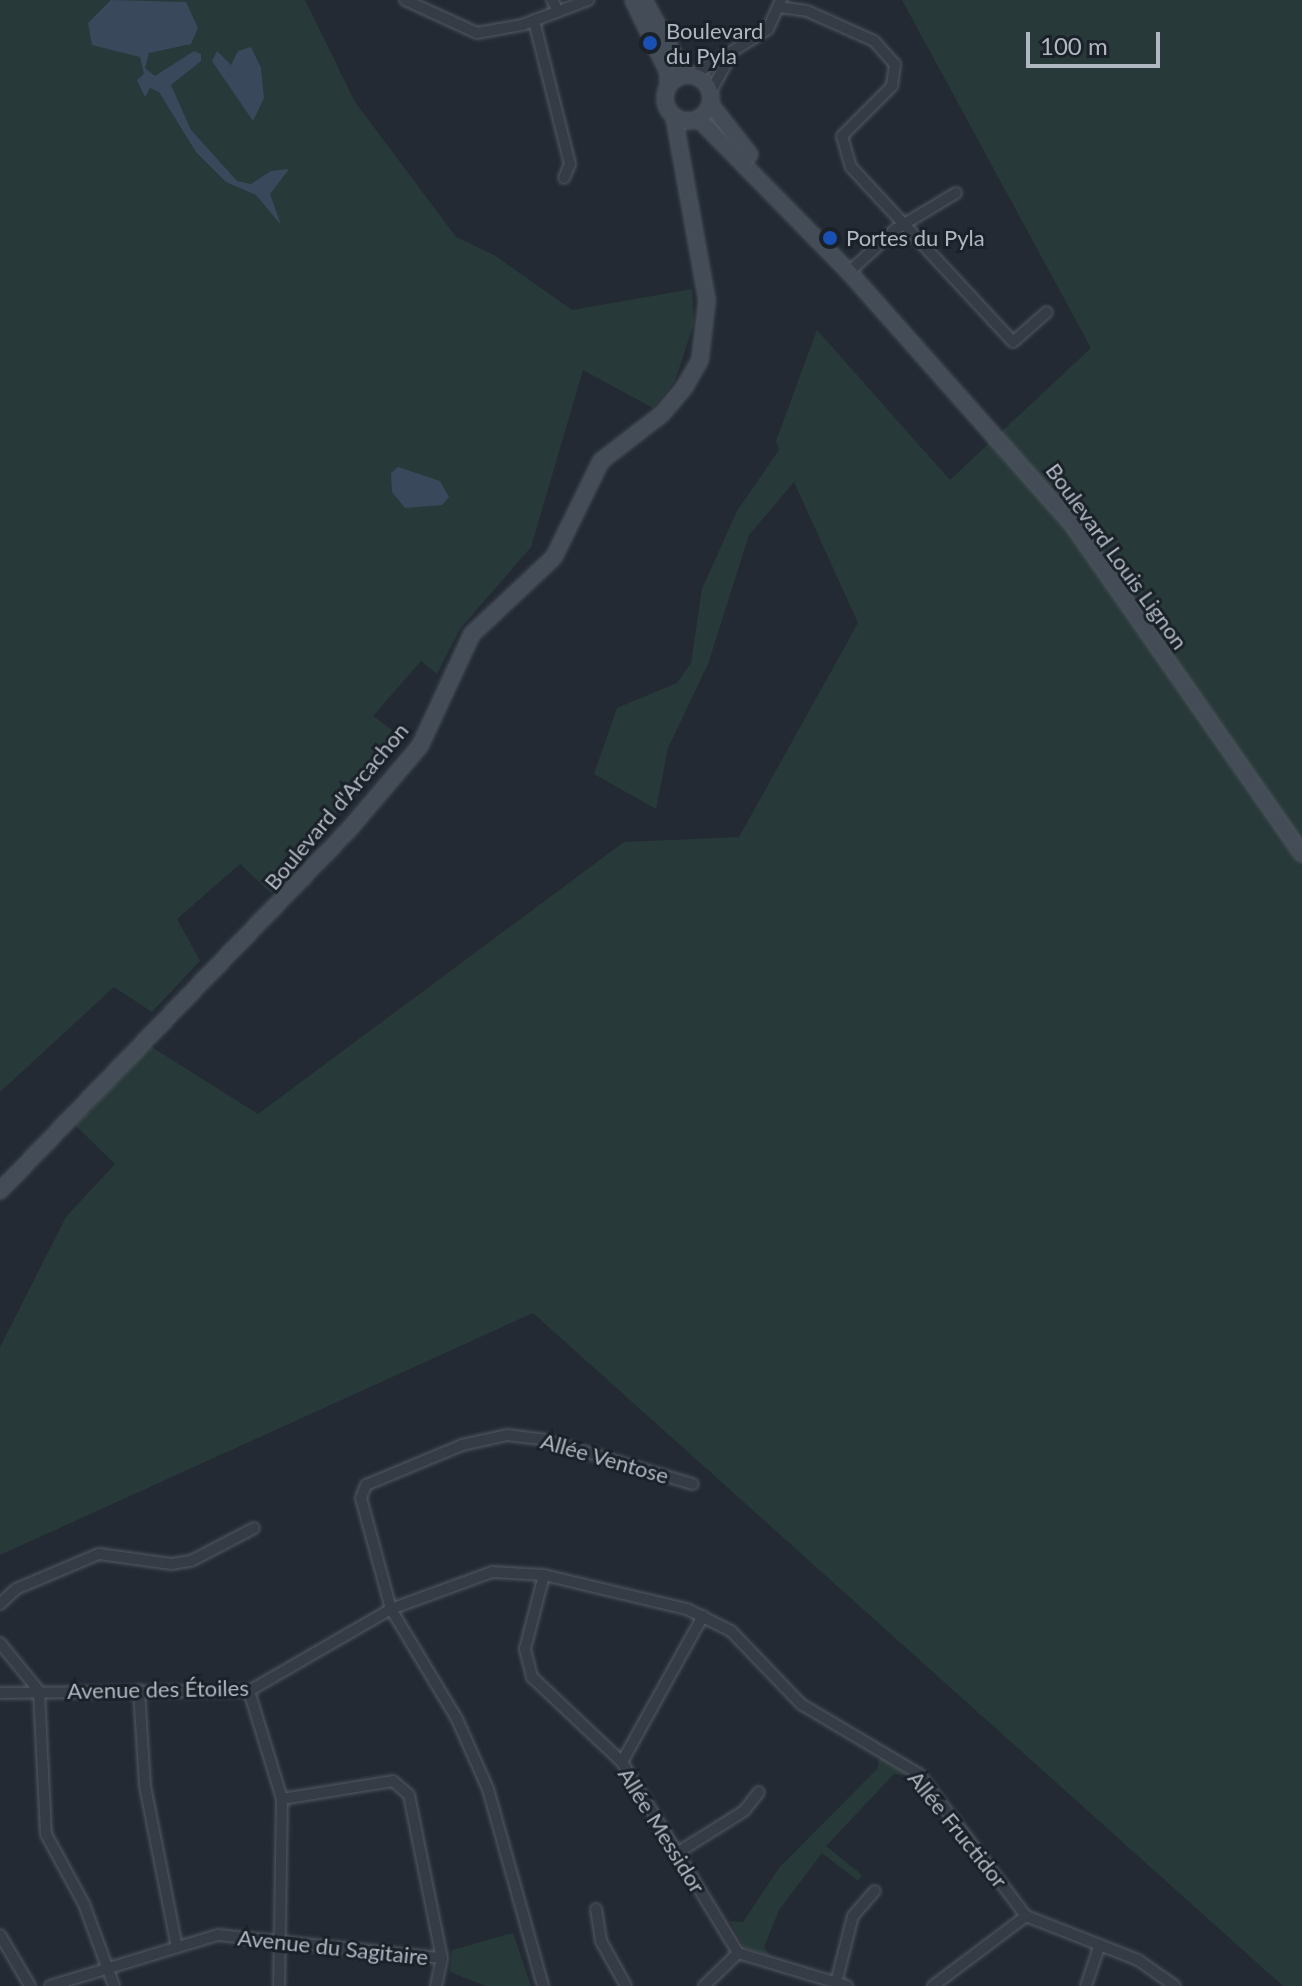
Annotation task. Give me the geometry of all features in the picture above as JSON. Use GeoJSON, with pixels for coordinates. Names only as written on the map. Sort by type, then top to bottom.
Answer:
{"type":"FeatureCollection","features":[{"type":"Feature","properties":{"kind":"main road"},"geometry":{"type":"LineString","coordinates":[[633,0],[668,72],[665,99],[674,117],[696,120],[846,269]]}},
{"type":"Feature","properties":{"kind":"main road"},"geometry":{"type":"LineString","coordinates":[[644,0],[689,75],[711,98],[846,269]]}},
{"type":"Feature","properties":{"kind":"main road"},"geometry":{"type":"LineString","coordinates":[[668,86],[689,75]]}},
{"type":"Feature","properties":{"kind":"main road"},"geometry":{"type":"LineString","coordinates":[[678,150],[711,98]]}},
{"type":"Feature","properties":{"kind":"main road","name":"Boulevard d'Arcachon"},"geometry":{"type":"LineString","coordinates":[[0,1191],[280,906],[365,811],[439,715],[472,634],[554,557],[601,461],[662,414],[684,388],[700,360],[707,300],[674,117]]}},
{"type":"Feature","properties":{"kind":"main road","name":"Boulevard Louis Lignon"},"geometry":{"type":"LineString","coordinates":[[846,269],[1072,524],[1302,854]]}},
{"type":"Feature","properties":{"kind":"street"},"geometry":{"type":"LineString","coordinates":[[405,0],[468,32],[534,21],[588,0]]}},
{"type":"Feature","properties":{"kind":"street"},"geometry":{"type":"LineString","coordinates":[[552,0],[558,11]]}},
{"type":"Feature","properties":{"kind":"street"},"geometry":{"type":"LineString","coordinates":[[689,75],[735,53],[768,29],[780,4],[807,11],[874,41],[893,60],[892,86],[848,126],[841,142],[851,167],[1013,342],[1047,312]]}},
{"type":"Feature","properties":{"kind":"street"},"geometry":{"type":"LineString","coordinates":[[534,21],[570,164],[564,178]]}},
{"type":"Feature","properties":{"kind":"street"},"geometry":{"type":"LineString","coordinates":[[711,98],[735,53]]}},
{"type":"Feature","properties":{"kind":"street"},"geometry":{"type":"LineString","coordinates":[[846,269],[904,224],[956,193]]}},
{"type":"Feature","properties":{"kind":"street","name":"Allée Ventose"},"geometry":{"type":"LineString","coordinates":[[543,1986],[488,1789],[457,1719],[391,1609],[361,1498],[366,1485],[462,1445],[528,1436],[693,1484]]}},
{"type":"Feature","properties":{"kind":"street"},"geometry":{"type":"LineString","coordinates":[[0,1604],[16,1589],[99,1554],[171,1564],[191,1561],[254,1528]]}},
{"type":"Feature","properties":{"kind":"street","name":"Allée Fructidor"},"geometry":{"type":"LineString","coordinates":[[391,1609],[492,1572],[544,1575],[703,1616],[731,1631],[801,1704],[919,1774],[1026,1916],[1138,1960],[1175,1986]]}},
{"type":"Feature","properties":{"kind":"street","name":"Allée Messidor"},"geometry":{"type":"LineString","coordinates":[[544,1575],[525,1649],[532,1677],[622,1762],[738,1953]]}},
{"type":"Feature","properties":{"kind":"street","name":"Avenue des Étoiles"},"geometry":{"type":"LineString","coordinates":[[0,1693],[249,1691],[391,1609]]}},
{"type":"Feature","properties":{"kind":"street"},"geometry":{"type":"LineString","coordinates":[[622,1762],[703,1616]]}},
{"type":"Feature","properties":{"kind":"street"},"geometry":{"type":"LineString","coordinates":[[0,1643],[39,1691],[46,1834],[84,1904],[114,1986]]}},
{"type":"Feature","properties":{"kind":"street"},"geometry":{"type":"LineString","coordinates":[[139,1690],[145,1786],[177,1947]]}},
{"type":"Feature","properties":{"kind":"street"},"geometry":{"type":"LineString","coordinates":[[249,1691],[282,1799],[283,1939],[279,1986]]}},
{"type":"Feature","properties":{"kind":"street"},"geometry":{"type":"LineString","coordinates":[[282,1799],[393,1781],[409,1795],[442,1958],[436,1986]]}},
{"type":"Feature","properties":{"kind":"street"},"geometry":{"type":"LineString","coordinates":[[677,1853],[744,1811],[759,1792]]}},
{"type":"Feature","properties":{"kind":"street"},"geometry":{"type":"LineString","coordinates":[[704,1986],[738,1953],[842,1984],[853,1916],[875,1891]]}},
{"type":"Feature","properties":{"kind":"street"},"geometry":{"type":"LineString","coordinates":[[596,1909],[601,1941],[626,1986]]}},
{"type":"Feature","properties":{"kind":"street"},"geometry":{"type":"LineString","coordinates":[[933,1986],[1026,1916]]}},
{"type":"Feature","properties":{"kind":"street"},"geometry":{"type":"LineString","coordinates":[[0,1935],[30,1986]]}},
{"type":"Feature","properties":{"kind":"street","name":"Avenue du Sagitaire"},"geometry":{"type":"LineString","coordinates":[[50,1986],[218,1935],[283,1939],[442,1958]]}},
{"type":"Feature","properties":{"kind":"street"},"geometry":{"type":"LineString","coordinates":[[1086,1986],[1099,1947]]}},
{"type":"Feature","properties":{"kind":"shaded area"},"geometry":{"type":"Polygon","coordinates":[[[0,0],[305,0],[355,102],[456,237],[494,255],[572,310],[692,289],[694,323],[675,381],[653,408],[583,370],[531,547],[460,629],[437,674],[421,661],[373,716],[400,736],[271,893],[240,864],[177,919],[200,961],[152,1012],[114,987],[0,1092],[0,0]]]}},
{"type":"Feature","properties":{"kind":"shaded area"},"geometry":{"type":"Polygon","coordinates":[[[902,0],[1302,0],[1302,1986],[1283,1986],[533,1313],[0,1555],[0,1347],[66,1217],[115,1164],[76,1126],[150,1046],[258,1114],[624,842],[739,837],[858,623],[794,482],[749,535],[708,664],[668,748],[656,809],[594,774],[617,708],[677,683],[691,663],[702,589],[737,511],[779,450],[776,441],[817,330],[950,480],[1091,348],[902,0]]]}},
{"type":"Feature","properties":{"kind":"shaded area"},"geometry":{"type":"Polygon","coordinates":[[[880,1757],[908,1775],[894,1774],[826,1846],[862,1875],[858,1881],[822,1853],[779,1910],[764,1947],[770,1956],[744,1947],[730,1921],[743,1922],[779,1868],[877,1769],[880,1757]]]}},
{"type":"Feature","properties":{"kind":"shaded area"},"geometry":{"type":"Polygon","coordinates":[[[513,1933],[531,1986],[486,1986],[450,1972],[452,1950],[513,1933]]]}},
{"type":"Feature","properties":{"kind":"water"},"geometry":{"type":"Polygon","coordinates":[[[111,0],[186,2],[198,28],[191,44],[149,53],[145,68],[155,76],[194,51],[201,54],[201,61],[171,85],[191,130],[237,181],[251,184],[271,171],[289,169],[270,194],[281,225],[256,195],[226,182],[196,152],[159,92],[150,88],[145,97],[137,80],[144,74],[140,57],[92,45],[88,23],[111,0]]]}},
{"type":"Feature","properties":{"kind":"water"},"geometry":{"type":"Polygon","coordinates":[[[251,47],[261,68],[264,98],[253,121],[212,61],[217,51],[231,65],[238,51],[251,47]]]}},
{"type":"Feature","properties":{"kind":"water"},"geometry":{"type":"Polygon","coordinates":[[[398,467],[440,481],[449,497],[442,505],[405,508],[392,492],[391,473],[398,467]]]}},
{"type":"Feature","properties":{"kind":"place","name":"Boulevard du Pyla"},"geometry":{"type":"Point","coordinates":[650,43]}},
{"type":"Feature","properties":{"kind":"place","name":"Portes du Pyla"},"geometry":{"type":"Point","coordinates":[830,238]}}]}
